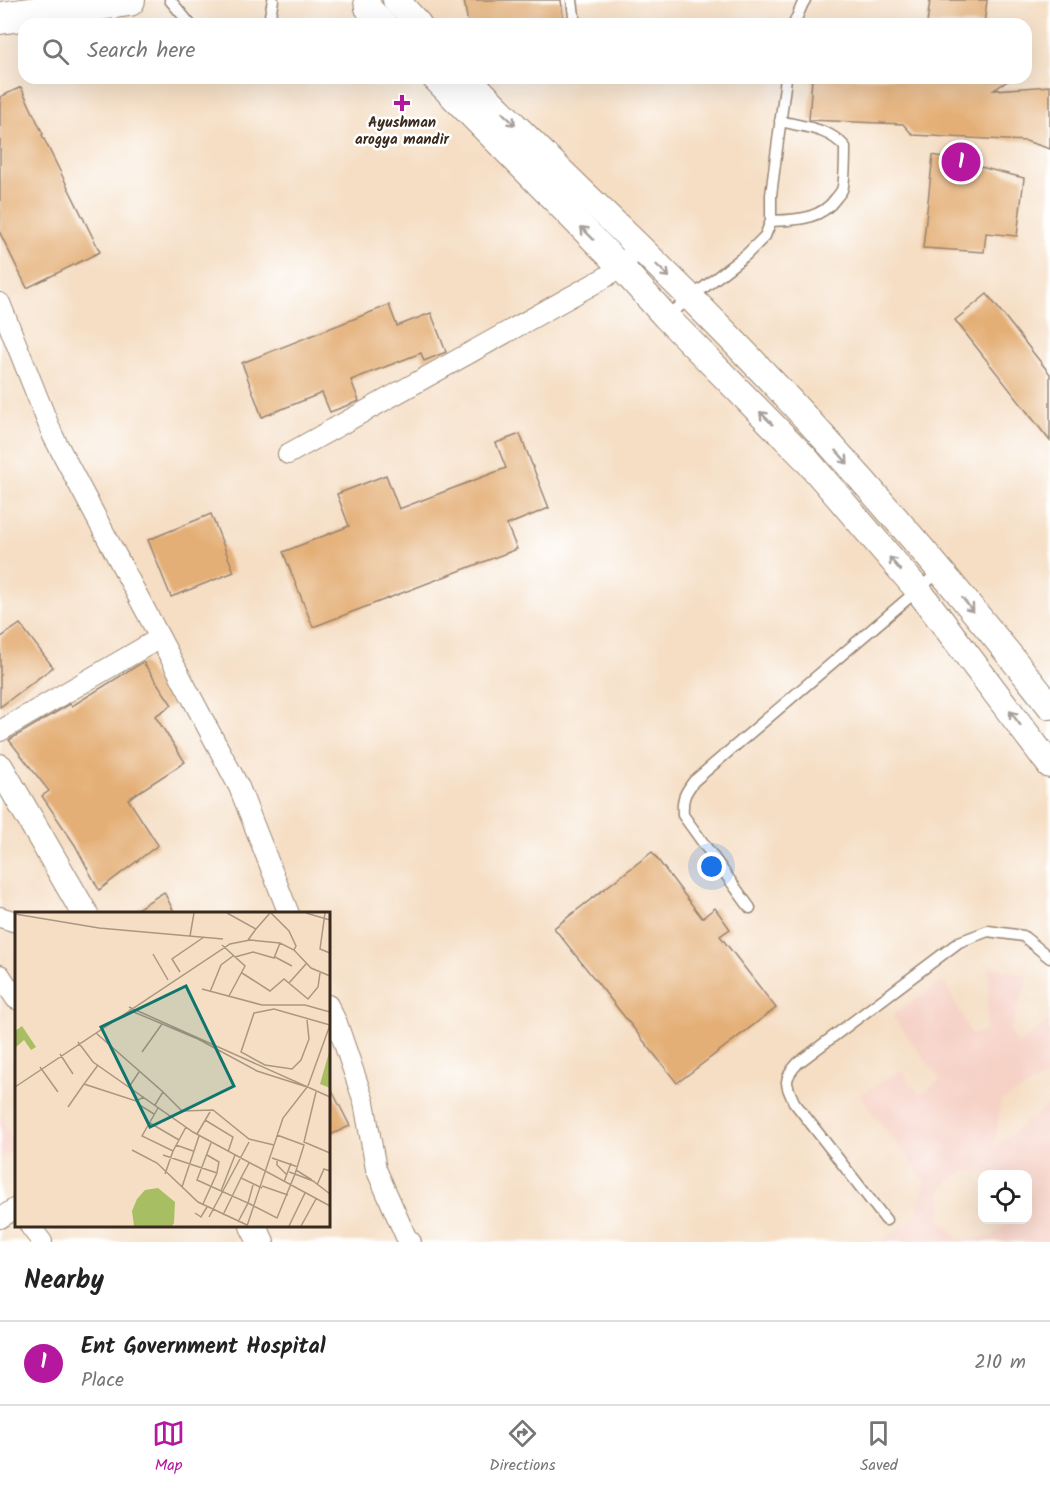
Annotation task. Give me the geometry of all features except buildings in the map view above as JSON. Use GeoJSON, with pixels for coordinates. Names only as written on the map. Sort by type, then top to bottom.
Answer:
{"type":"FeatureCollection","features":[{"type":"Feature","properties":{"kind":"main road"},"geometry":{"type":"LineString","coordinates":[[0,18],[129,0]]}},
{"type":"Feature","properties":{"kind":"street"},"geometry":{"type":"LineString","coordinates":[[368,0],[368,8],[377,18]]}},
{"type":"Feature","properties":{"kind":"street"},"geometry":{"type":"LineString","coordinates":[[396,0],[412,18]]}},
{"type":"Feature","properties":{"kind":"street"},"geometry":{"type":"LineString","coordinates":[[450,84],[470,92],[640,248],[691,298],[826,439],[940,571],[1050,706]]}},
{"type":"Feature","properties":{"kind":"street"},"geometry":{"type":"LineString","coordinates":[[470,92],[666,317],[805,458],[918,590],[1050,765]]}},
{"type":"Feature","properties":{"kind":"street"},"geometry":{"type":"LineString","coordinates":[[288,454],[606,277],[640,248]]}},
{"type":"Feature","properties":{"kind":"street"},"geometry":{"type":"LineString","coordinates":[[0,303],[53,436],[239,787],[288,912]]}},
{"type":"Feature","properties":{"kind":"street"},"geometry":{"type":"LineString","coordinates":[[0,731],[160,638]]}},
{"type":"Feature","properties":{"kind":"street"},"geometry":{"type":"LineString","coordinates":[[0,767],[80,912]]}},
{"type":"Feature","properties":{"kind":"street"},"geometry":{"type":"LineString","coordinates":[[0,917],[15,922]]}},
{"type":"Feature","properties":{"kind":"street"},"geometry":{"type":"LineString","coordinates":[[0,975],[15,998]]}},
{"type":"Feature","properties":{"kind":"street"},"geometry":{"type":"LineString","coordinates":[[330,1009],[364,1102],[376,1169],[406,1237],[411,1242]]}},
{"type":"Feature","properties":{"kind":"street"},"geometry":{"type":"LineString","coordinates":[[0,1218],[15,1209]]}},
{"type":"Feature","properties":{"kind":"street"},"geometry":{"type":"LineString","coordinates":[[31,1227],[42,1242]]}},
{"type":"Feature","properties":{"kind":"street"},"geometry":{"type":"LineString","coordinates":[[254,1227],[261,1242]]}},
{"type":"Feature","properties":{"kind":"lane"},"geometry":{"type":"LineString","coordinates":[[170,0],[185,18]]}},
{"type":"Feature","properties":{"kind":"lane"},"geometry":{"type":"LineString","coordinates":[[270,18],[273,0]]}},
{"type":"Feature","properties":{"kind":"lane"},"geometry":{"type":"LineString","coordinates":[[572,0],[574,18]]}},
{"type":"Feature","properties":{"kind":"lane"},"geometry":{"type":"LineString","coordinates":[[797,18],[805,0]]}},
{"type":"Feature","properties":{"kind":"lane"},"geometry":{"type":"LineString","coordinates":[[666,317],[747,254],[765,236],[771,221],[771,195],[785,84]]}},
{"type":"Feature","properties":{"kind":"lane"},"geometry":{"type":"LineString","coordinates":[[771,221],[796,220],[818,214],[831,205],[842,190],[845,161],[845,147],[837,138],[825,132],[780,121]]}},
{"type":"Feature","properties":{"kind":"lane"},"geometry":{"type":"LineString","coordinates":[[750,908],[683,815],[682,801],[687,791],[694,781],[940,571]]}},
{"type":"Feature","properties":{"kind":"lane"},"geometry":{"type":"LineString","coordinates":[[886,1220],[794,1102],[786,1086],[789,1072],[959,942],[988,931],[1023,936],[1050,958]]}},
{"type":"Feature","properties":{"kind":"shaded area"},"geometry":{"type":"Polygon","coordinates":[[[990,966],[1030,976],[1010,1029],[1017,1046],[1050,1020],[1050,1075],[1001,1101],[995,1147],[1050,1103],[1050,1242],[881,1242],[916,1216],[925,1182],[860,1095],[901,1070],[919,1094],[941,1080],[892,1015],[944,981],[971,1034],[986,1031],[990,966]]]}},
{"type":"Feature","properties":{"kind":"shaded area"},"geometry":{"type":"Polygon","coordinates":[[[0,1112],[15,1149],[0,1159],[0,1112]]]}},
{"type":"Feature","properties":{"kind":"place","name":"Ayushman arogya mandir"},"geometry":{"type":"Point","coordinates":[402,103]}},
{"type":"Feature","properties":{"kind":"place","name":"Ent Government Hospital"},"geometry":{"type":"Point","coordinates":[961,162]}}]}
